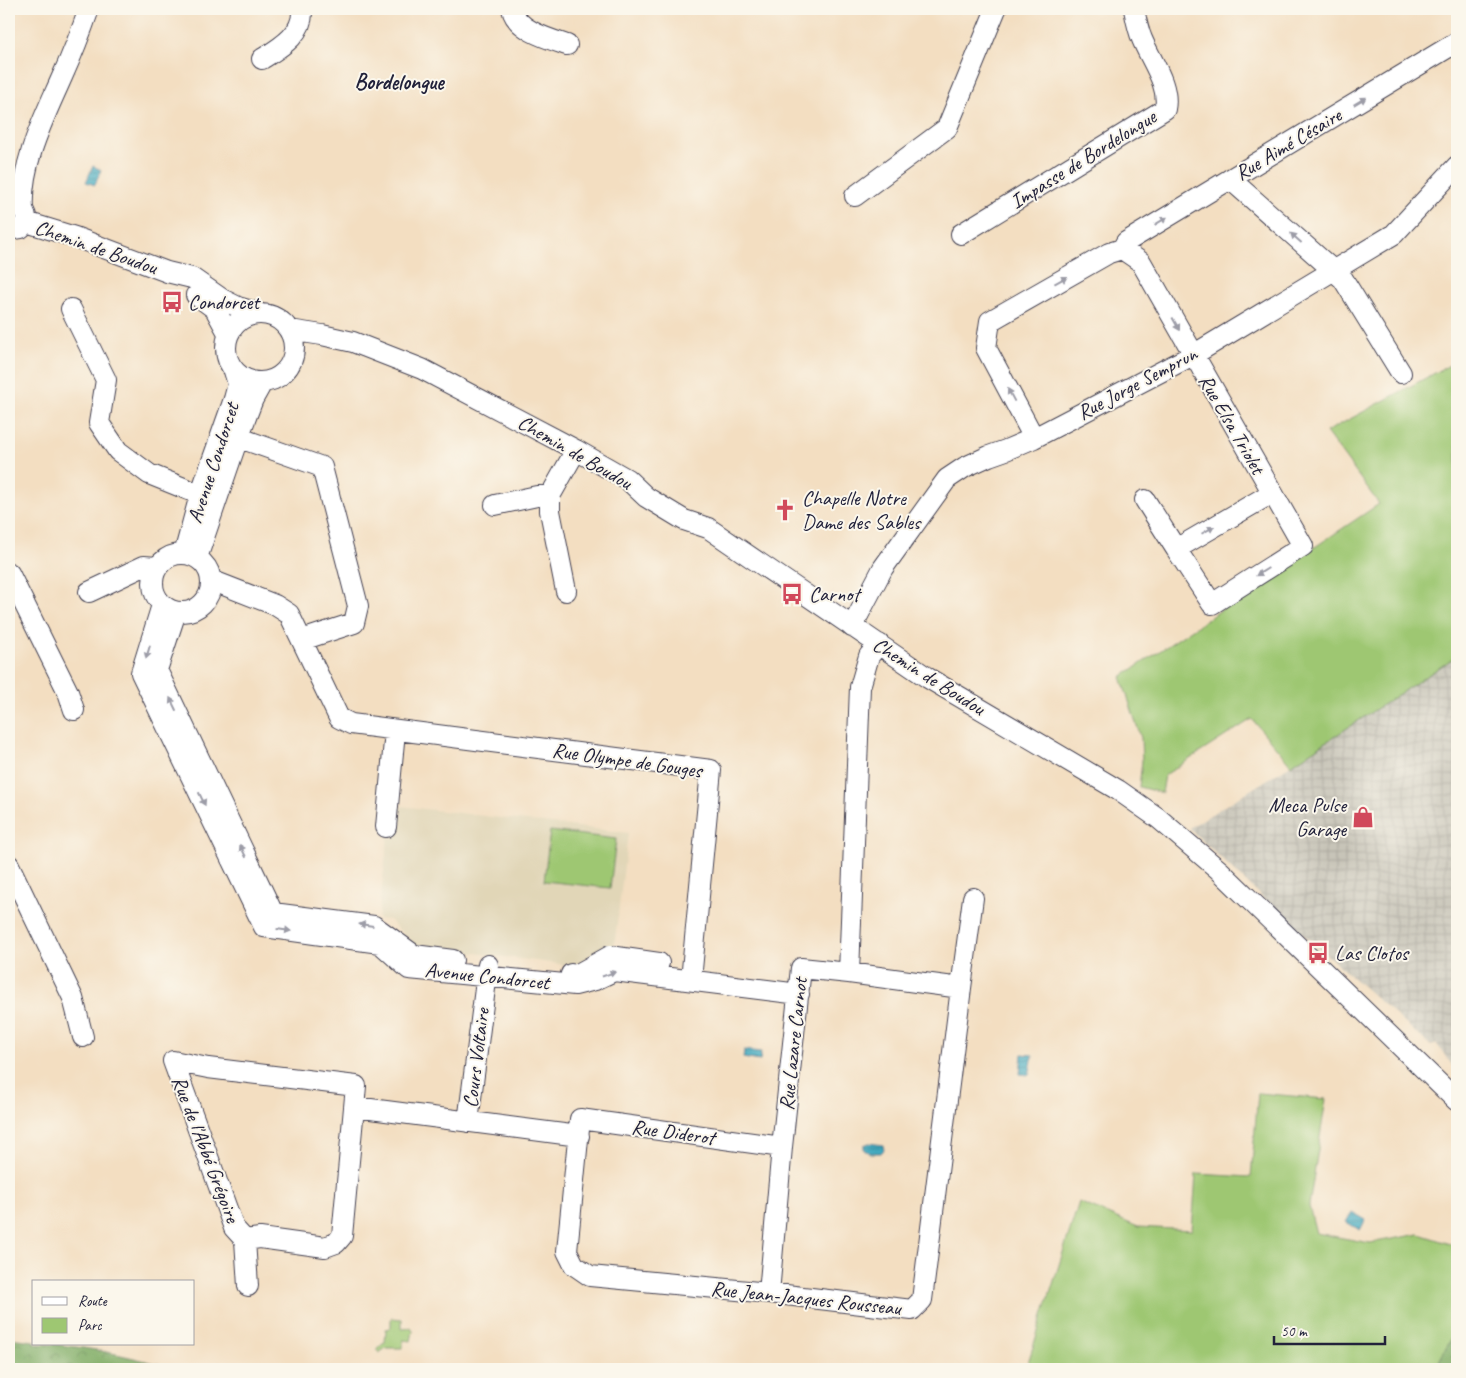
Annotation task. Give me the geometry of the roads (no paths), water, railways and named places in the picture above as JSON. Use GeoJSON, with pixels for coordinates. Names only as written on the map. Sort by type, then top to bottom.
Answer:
{"type":"FeatureCollection","features":[{"type":"Feature","properties":{"kind":"street","name":"Chemin de Boudou"},"geometry":{"type":"LineString","coordinates":[[9,185],[37,135],[71,57],[89,9]]}},
{"type":"Feature","properties":{"kind":"street"},"geometry":{"type":"LineString","coordinates":[[262,59],[289,42],[299,27],[302,9]]}},
{"type":"Feature","properties":{"kind":"street"},"geometry":{"type":"LineString","coordinates":[[512,9],[512,13],[519,23],[539,36],[567,45]]}},
{"type":"Feature","properties":{"kind":"street"},"geometry":{"type":"LineString","coordinates":[[855,196],[947,128],[996,9]]}},
{"type":"Feature","properties":{"kind":"street","name":"Impasse de Bordelongue"},"geometry":{"type":"LineString","coordinates":[[962,234],[1165,109],[1167,99],[1164,87],[1141,37],[1134,9]]}},
{"type":"Feature","properties":{"kind":"street","name":"Rue Aimé Césaire"},"geometry":{"type":"LineString","coordinates":[[1034,438],[986,348],[990,321],[1109,253],[1122,249],[1126,242],[1457,42]]}},
{"type":"Feature","properties":{"kind":"street","name":"Chemin de Boudou"},"geometry":{"type":"LineString","coordinates":[[37,135],[17,217],[167,272],[192,278],[222,299],[238,307],[259,313]]}},
{"type":"Feature","properties":{"kind":"street","name":"Rue Jorge Semprun"},"geometry":{"type":"LineString","coordinates":[[852,627],[883,568],[947,479],[973,463],[1034,438],[1193,355],[1394,234],[1457,166]]}},
{"type":"Feature","properties":{"kind":"street"},"geometry":{"type":"LineString","coordinates":[[1230,180],[1343,280],[1401,373]]}},
{"type":"Feature","properties":{"kind":"street"},"geometry":{"type":"LineString","coordinates":[[1122,249],[1141,262],[1193,355]]}},
{"type":"Feature","properties":{"kind":"street","name":"Chemin de Boudou"},"geometry":{"type":"LineString","coordinates":[[167,272],[214,308],[228,333]]}},
{"type":"Feature","properties":{"kind":"street"},"geometry":{"type":"LineString","coordinates":[[70,308],[106,380],[100,423],[118,451],[149,474],[208,498]]}},
{"type":"Feature","properties":{"kind":"street"},"geometry":{"type":"LineString","coordinates":[[259,313],[269,315],[286,325],[291,333],[294,342],[292,362],[287,370],[271,381],[262,383],[252,382],[242,378],[228,363],[225,343],[228,333],[241,319],[259,313]]}},
{"type":"Feature","properties":{"kind":"street","name":"Chemin de Boudou"},"geometry":{"type":"LineString","coordinates":[[291,333],[296,331],[353,342],[422,369],[576,450],[627,479],[646,496],[684,520],[708,528],[928,678],[1118,790],[1158,818],[1219,870],[1457,1100]]}},
{"type":"Feature","properties":{"kind":"street"},"geometry":{"type":"LineString","coordinates":[[292,362],[310,349],[340,340]]}},
{"type":"Feature","properties":{"kind":"street","name":"Rue Elsa Triolet"},"geometry":{"type":"LineString","coordinates":[[1145,500],[1212,604],[1303,546],[1193,355]]}},
{"type":"Feature","properties":{"kind":"street","name":"Avenue Condorcet"},"geometry":{"type":"LineString","coordinates":[[231,435],[234,399],[238,384],[234,371]]}},
{"type":"Feature","properties":{"kind":"street","name":"Avenue Condorcet"},"geometry":{"type":"LineString","coordinates":[[191,556],[208,498],[231,435],[262,383]]}},
{"type":"Feature","properties":{"kind":"street"},"geometry":{"type":"LineString","coordinates":[[231,435],[322,467],[358,606],[354,623],[302,640]]}},
{"type":"Feature","properties":{"kind":"street"},"geometry":{"type":"LineString","coordinates":[[566,591],[550,510],[550,496],[576,450]]}},
{"type":"Feature","properties":{"kind":"street","name":"Rue Elsa Triolet"},"geometry":{"type":"LineString","coordinates":[[1176,549],[1272,493]]}},
{"type":"Feature","properties":{"kind":"street"},"geometry":{"type":"LineString","coordinates":[[495,506],[537,496],[550,496]]}},
{"type":"Feature","properties":{"kind":"street"},"geometry":{"type":"LineString","coordinates":[[171,556],[191,556],[208,570],[211,580],[210,592],[198,608],[189,612],[169,609],[156,598],[153,588],[153,577],[157,567],[171,556]]}},
{"type":"Feature","properties":{"kind":"street"},"geometry":{"type":"LineString","coordinates":[[89,592],[144,566],[157,567]]}},
{"type":"Feature","properties":{"kind":"street"},"geometry":{"type":"LineString","coordinates":[[9,573],[68,692],[74,710]]}},
{"type":"Feature","properties":{"kind":"street","name":"Rue Olympe de Gouges"},"geometry":{"type":"LineString","coordinates":[[211,580],[275,605],[289,614],[339,718],[351,724],[711,770],[691,974]]}},
{"type":"Feature","properties":{"kind":"street","name":"Avenue Condorcet"},"geometry":{"type":"LineString","coordinates":[[169,609],[141,673],[264,927],[380,943],[409,968],[576,975],[610,956],[691,974],[800,987]]}},
{"type":"Feature","properties":{"kind":"street"},"geometry":{"type":"LineString","coordinates":[[879,644],[868,656],[860,687],[849,973],[961,988],[973,898]]}},
{"type":"Feature","properties":{"kind":"street"},"geometry":{"type":"LineString","coordinates":[[386,827],[395,731]]}},
{"type":"Feature","properties":{"kind":"street"},"geometry":{"type":"LineString","coordinates":[[9,865],[74,998],[83,1036]]}},
{"type":"Feature","properties":{"kind":"street","name":"Rue Lazare Carnot"},"geometry":{"type":"LineString","coordinates":[[769,1293],[801,968],[849,973]]}},
{"type":"Feature","properties":{"kind":"street","name":"Cours Voltaire"},"geometry":{"type":"LineString","coordinates":[[468,1122],[488,971]]}},
{"type":"Feature","properties":{"kind":"street","name":"Rue Jean-Jacques Rousseau"},"geometry":{"type":"LineString","coordinates":[[579,1136],[567,1251],[574,1265],[590,1276],[769,1293],[912,1310],[922,1300],[961,988]]}},
{"type":"Feature","properties":{"kind":"street","name":"Rue de l'Abbé Grégoire"},"geometry":{"type":"LineString","coordinates":[[173,1061],[208,1068],[356,1086],[354,1107],[342,1236],[336,1244],[325,1247],[260,1238],[246,1240],[234,1228],[173,1061]]}},
{"type":"Feature","properties":{"kind":"street","name":"Cours Voltaire"},"geometry":{"type":"LineString","coordinates":[[354,1107],[579,1136]]}},
{"type":"Feature","properties":{"kind":"street","name":"Rue Diderot"},"geometry":{"type":"LineString","coordinates":[[579,1136],[580,1119],[782,1147]]}},
{"type":"Feature","properties":{"kind":"street"},"geometry":{"type":"LineString","coordinates":[[246,1240],[248,1286]]}},
{"type":"Feature","properties":{"kind":"water"},"geometry":{"type":"Polygon","coordinates":[[[93,166],[101,170],[95,185],[86,182],[93,166]]]}},
{"type":"Feature","properties":{"kind":"water"},"geometry":{"type":"Polygon","coordinates":[[[744,1050],[761,1052],[760,1061],[743,1058],[744,1050]]]}},
{"type":"Feature","properties":{"kind":"water"},"geometry":{"type":"Polygon","coordinates":[[[1022,1054],[1033,1055],[1029,1075],[1020,1074],[1022,1054]]]}},
{"type":"Feature","properties":{"kind":"water"},"geometry":{"type":"Polygon","coordinates":[[[869,1143],[883,1145],[884,1150],[881,1153],[870,1153],[864,1150],[864,1145],[869,1143]]]}},
{"type":"Feature","properties":{"kind":"water"},"geometry":{"type":"Polygon","coordinates":[[[1352,1212],[1366,1220],[1360,1230],[1346,1222],[1352,1212]]]}},
{"type":"Feature","properties":{"kind":"place","name":"Condorcet"},"geometry":{"type":"Point","coordinates":[172,302]}},
{"type":"Feature","properties":{"kind":"place","name":"Chapelle Notre Dame des Sables"},"geometry":{"type":"Point","coordinates":[785,510]}},
{"type":"Feature","properties":{"kind":"place","name":"Carnot"},"geometry":{"type":"Point","coordinates":[792,594]}},
{"type":"Feature","properties":{"kind":"place","name":"Meca Pulse Garage"},"geometry":{"type":"Point","coordinates":[1363,817]}},
{"type":"Feature","properties":{"kind":"place","name":"Las Clotos"},"geometry":{"type":"Point","coordinates":[1318,953]}},
{"type":"Feature","properties":{"kind":"district","name":"Bordelongue"},"geometry":{"type":"Point","coordinates":[399,81]}}]}
